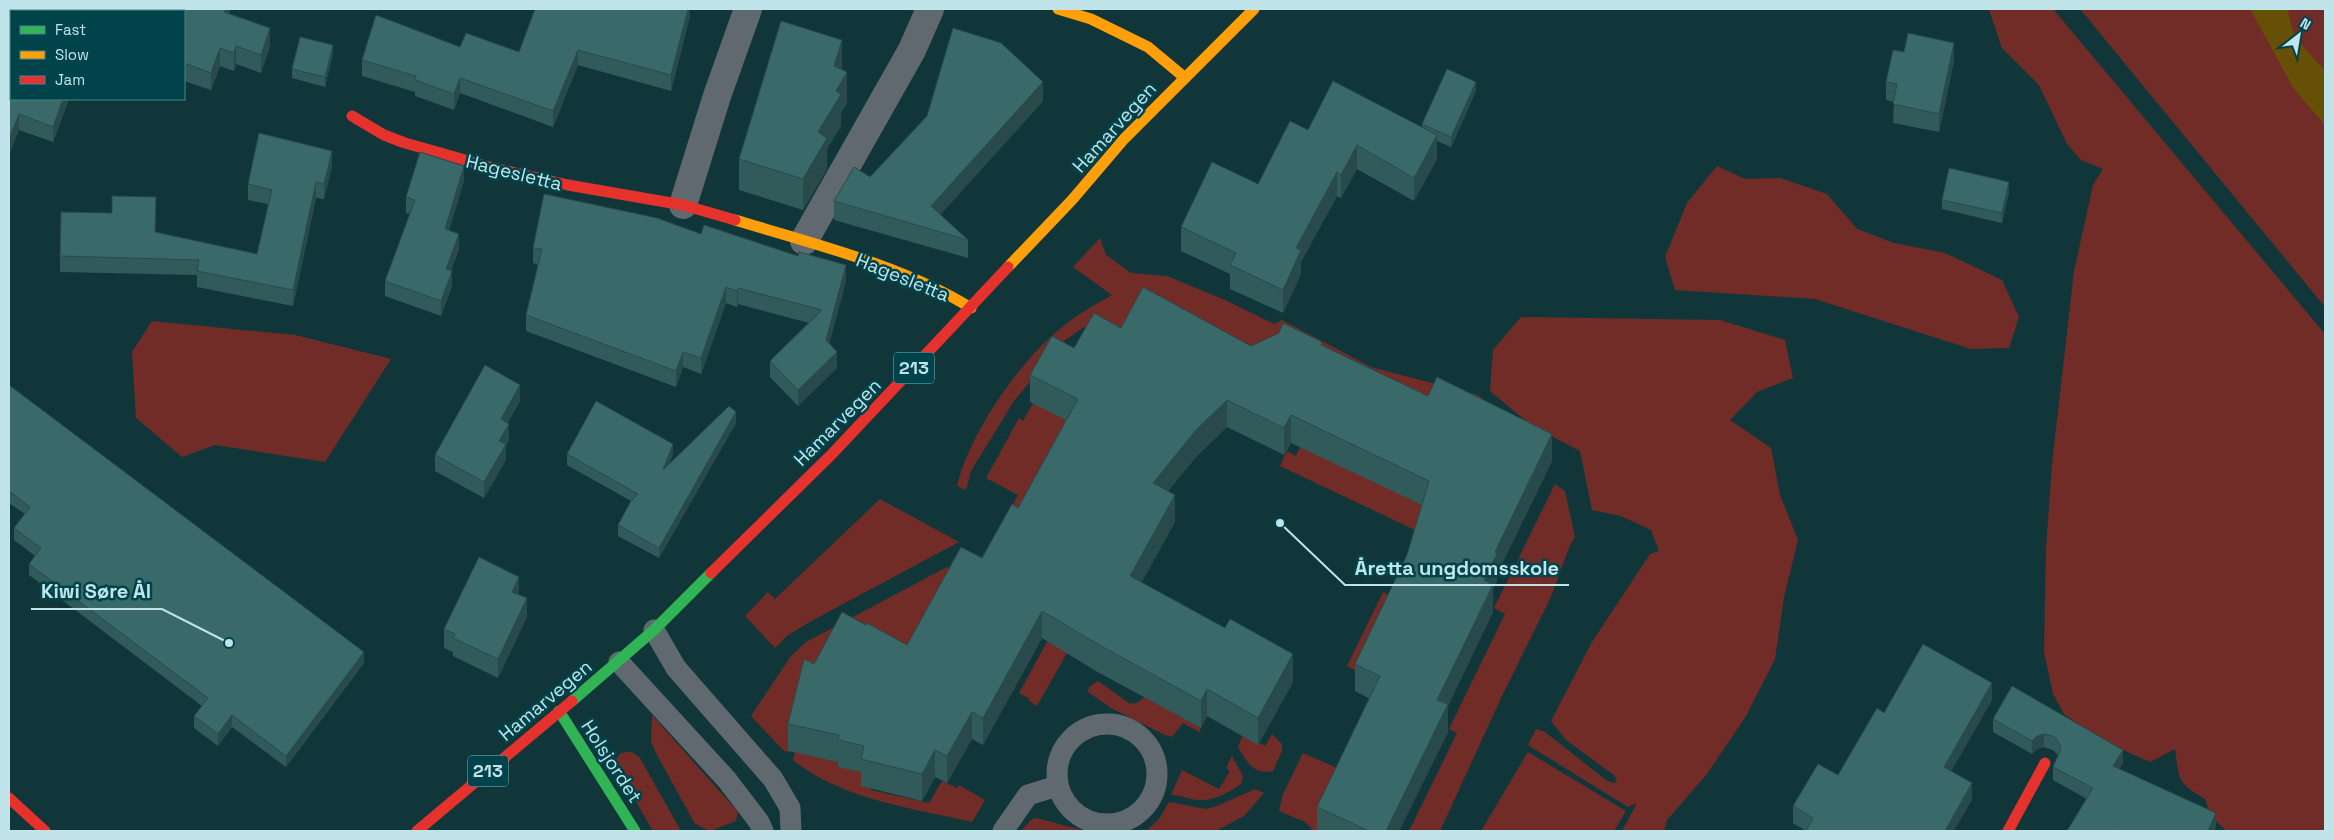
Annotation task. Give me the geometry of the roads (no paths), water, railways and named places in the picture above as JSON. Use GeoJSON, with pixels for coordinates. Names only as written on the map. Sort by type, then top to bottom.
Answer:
{"type":"FeatureCollection","features":[{"type":"Feature","properties":{"kind":"main road"},"geometry":{"type":"LineString","coordinates":[[1058,9],[1093,14],[1148,47],[1184,77]]}},
{"type":"Feature","properties":{"kind":"main road","name":"Hamarvegen"},"geometry":{"type":"LineString","coordinates":[[417,831],[619,662],[654,630],[832,454],[1072,200],[1124,140],[1184,77],[1254,9]]}},
{"type":"Feature","properties":{"kind":"main road","name":"Hagesletta"},"geometry":{"type":"LineString","coordinates":[[352,116],[384,135],[405,143],[490,167],[568,185],[684,205],[850,255],[947,293],[971,308]]}},
{"type":"Feature","properties":{"kind":"main road","name":"Holsjordet"},"geometry":{"type":"LineString","coordinates":[[559,711],[635,831]]}},
{"type":"Feature","properties":{"kind":"main road"},"geometry":{"type":"LineString","coordinates":[[2008,831],[2045,763]]}},
{"type":"Feature","properties":{"kind":"main road"},"geometry":{"type":"LineString","coordinates":[[9,798],[45,831]]}},
{"type":"Feature","properties":{"kind":"street"},"geometry":{"type":"LineString","coordinates":[[684,205],[717,96],[748,9]]}},
{"type":"Feature","properties":{"kind":"street"},"geometry":{"type":"LineString","coordinates":[[804,241],[912,50],[930,9]]}},
{"type":"Feature","properties":{"kind":"lane"},"geometry":{"type":"LineString","coordinates":[[654,630],[676,668],[773,779],[790,808],[791,831]]}},
{"type":"Feature","properties":{"kind":"lane"},"geometry":{"type":"LineString","coordinates":[[619,662],[727,780],[759,822],[763,831]]}},
{"type":"Feature","properties":{"kind":"lane"},"geometry":{"type":"LineString","coordinates":[[1096,725],[1121,726],[1146,743],[1156,766],[1155,790],[1143,810],[1124,822],[1094,824],[1067,807],[1057,786],[1058,760],[1071,738],[1096,725]]}},
{"type":"Feature","properties":{"kind":"lane"},"geometry":{"type":"LineString","coordinates":[[1003,831],[1028,795],[1057,786]]}},
{"type":"Feature","properties":{"kind":"place","name":"Åretta ungdomsskole"},"geometry":{"type":"Point","coordinates":[1280,523]}},
{"type":"Feature","properties":{"kind":"place","name":"Kiwi Søre Ål"},"geometry":{"type":"Point","coordinates":[229,643]}}]}
